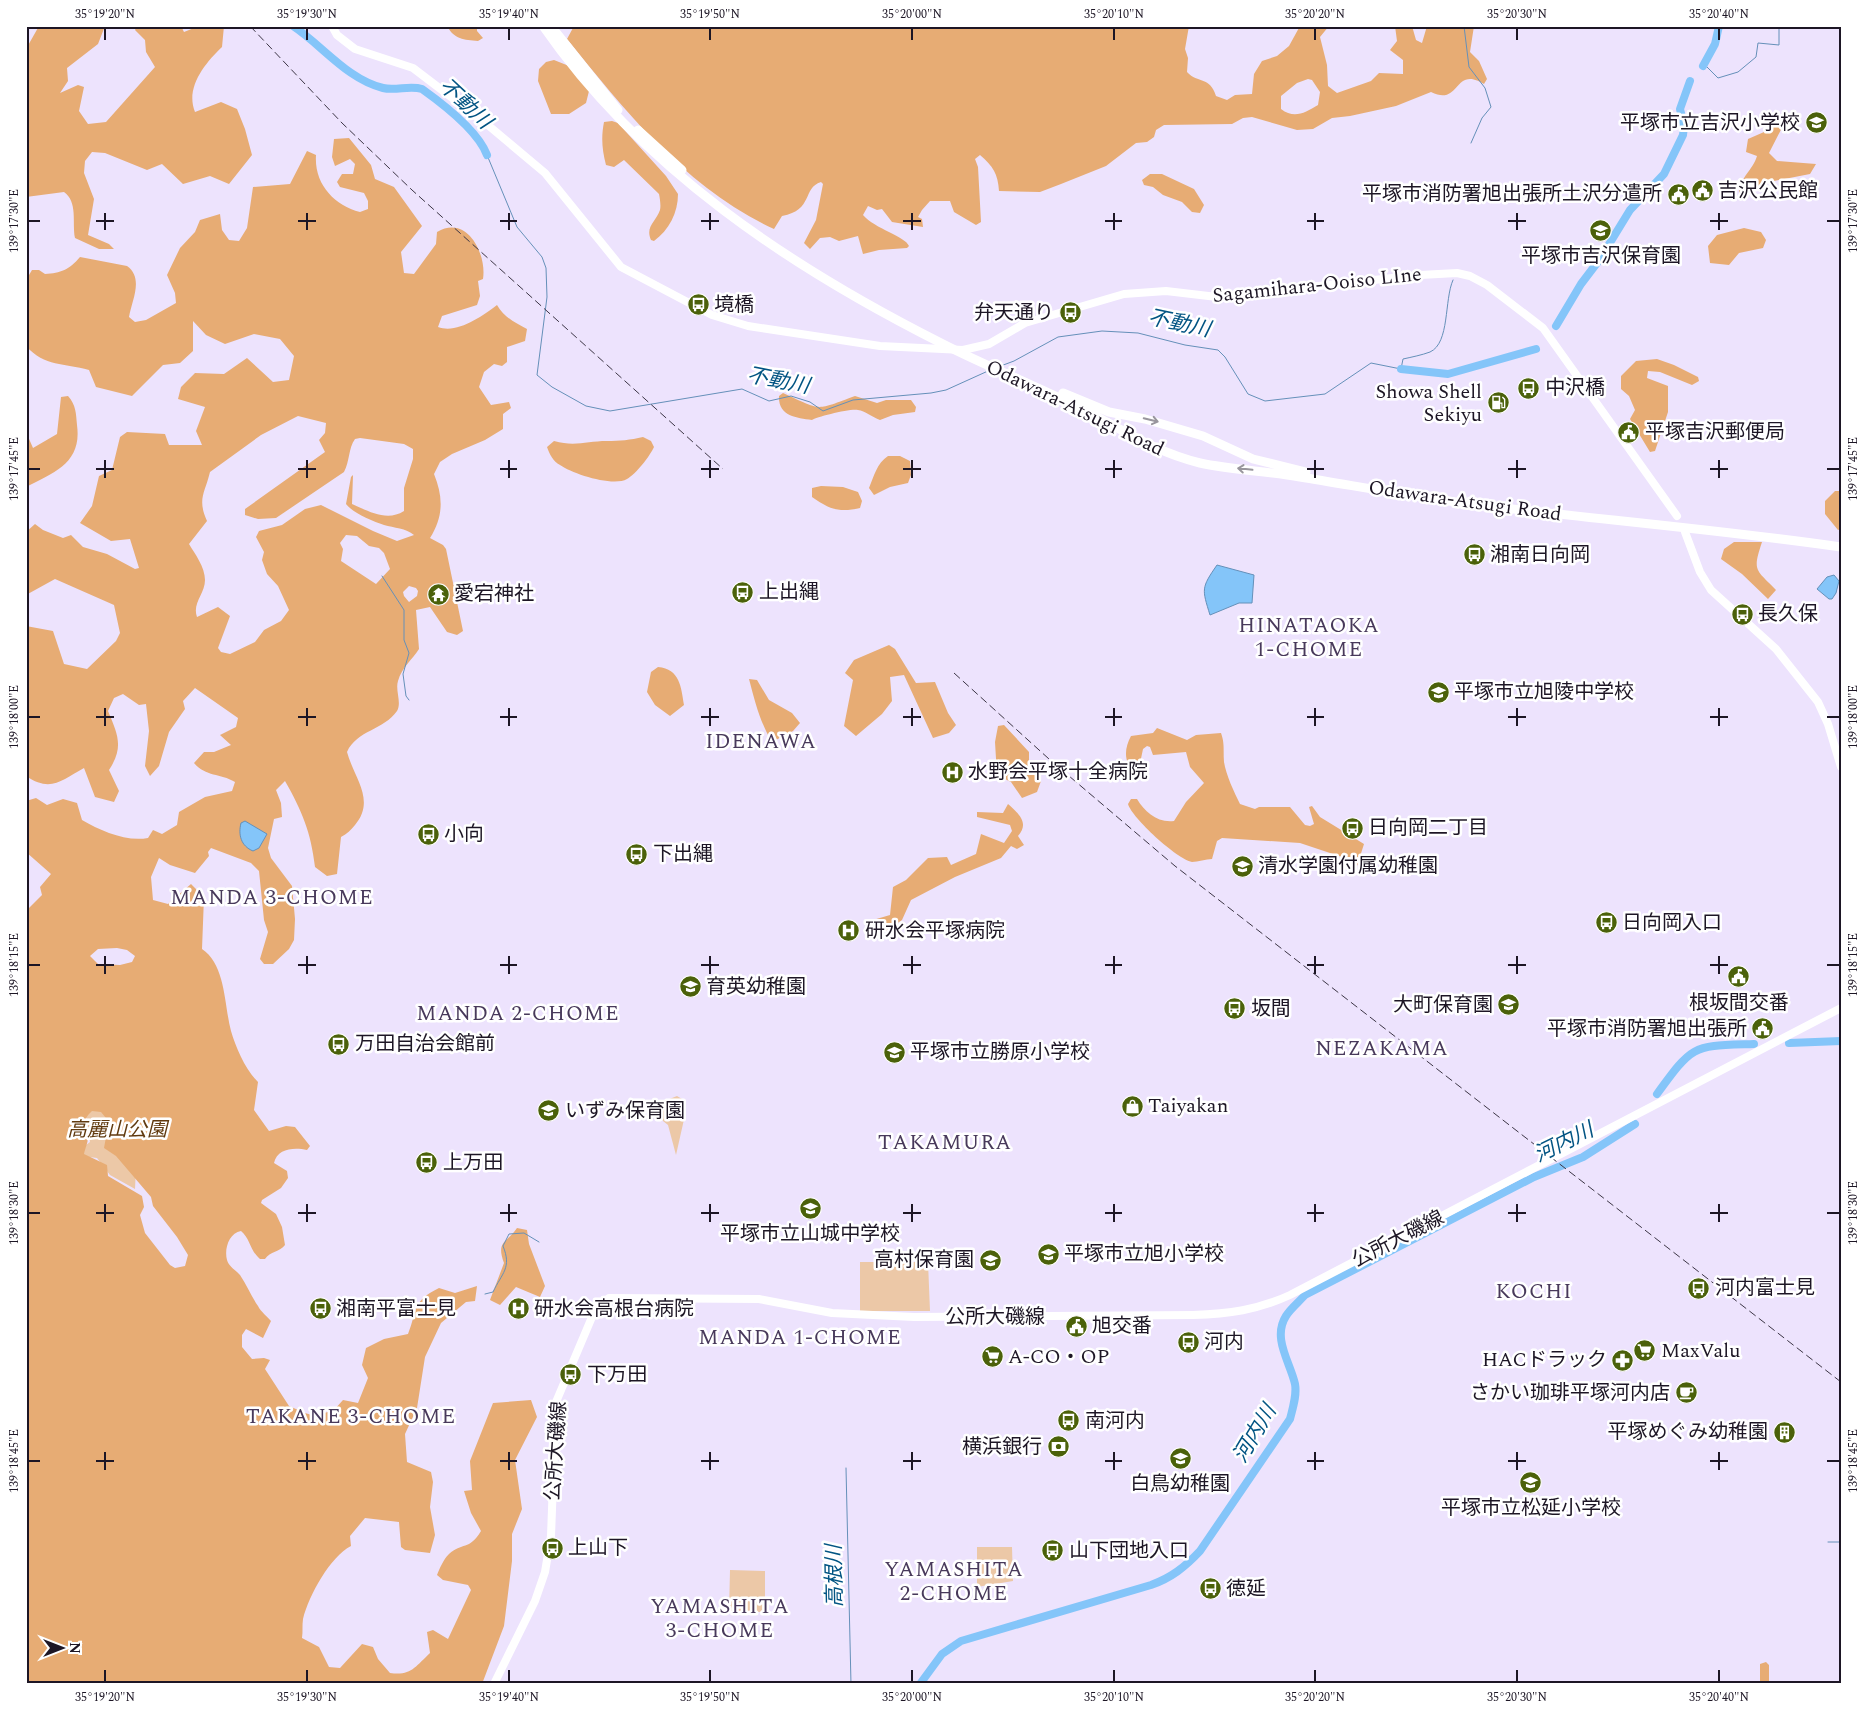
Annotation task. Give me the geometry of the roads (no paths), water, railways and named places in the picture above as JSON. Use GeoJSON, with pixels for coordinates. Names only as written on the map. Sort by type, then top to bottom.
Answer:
{"type":"FeatureCollection","features":[{"type":"Feature","properties":{"kind":"highway","name":"Odawara-Atsugi Road"},"geometry":{"type":"LineString","coordinates":[[543,26],[587,84],[612,111],[660,159],[722,210],[804,264],[942,340],[1069,402],[1142,443],[1197,462],[1486,503],[1841,547]]}},
{"type":"Feature","properties":{"kind":"highway","name":"Odawara-Atsugi Road"},"geometry":{"type":"LineString","coordinates":[[551,26],[576,60],[628,121],[725,205],[805,259],[942,340]]}},
{"type":"Feature","properties":{"kind":"highway","name":"Odawara-Atsugi Road"},"geometry":{"type":"LineString","coordinates":[[1021,378],[1100,409],[1151,420],[1203,436],[1245,456],[1269,464],[1467,500]]}},
{"type":"Feature","properties":{"kind":"highway","name":"Odawara-Atsugi Road"},"geometry":{"type":"LineString","coordinates":[[1486,503],[1841,541]]}},
{"type":"Feature","properties":{"kind":"main road","name":"Sagamihara-Ooiso LIne"},"geometry":{"type":"LineString","coordinates":[[332,26],[337,35],[355,49],[413,68],[459,102],[545,173],[622,267],[708,313],[748,326],[850,342],[912,349],[963,350],[989,344],[1025,322],[1124,294],[1166,291],[1217,297],[1287,288],[1457,273],[1470,276],[1487,285],[1543,328],[1677,516]]}},
{"type":"Feature","properties":{"kind":"main road"},"geometry":{"type":"LineString","coordinates":[[1685,532],[1700,572],[1711,590],[1776,649],[1818,702],[1828,724],[1841,767]]}},
{"type":"Feature","properties":{"kind":"main road","name":"公所大磯線"},"geometry":{"type":"LineString","coordinates":[[494,1684],[535,1601],[545,1572],[551,1536],[556,1402],[592,1317],[605,1300],[623,1296],[759,1299],[832,1313],[914,1317],[1193,1316],[1230,1314],[1257,1308],[1290,1296],[1841,1008]]}},
{"type":"Feature","properties":{"kind":"water"},"geometry":{"type":"Polygon","coordinates":[[[1217,565],[1254,575],[1252,603],[1239,603],[1210,615],[1204,589],[1217,565]]]}},
{"type":"Feature","properties":{"kind":"water"},"geometry":{"type":"Polygon","coordinates":[[[1834,575],[1839,581],[1836,593],[1832,599],[1829,599],[1817,589],[1827,577],[1834,575]]]}},
{"type":"Feature","properties":{"kind":"water"},"geometry":{"type":"Polygon","coordinates":[[[245,821],[267,834],[259,848],[253,851],[241,840],[241,823],[245,821]]]}},
{"type":"Feature","properties":{"kind":"waterway","name":"不動川"},"geometry":{"type":"LineString","coordinates":[[293,26],[347,70],[370,84],[388,89],[422,89],[468,128],[487,155]]}},
{"type":"Feature","properties":{"kind":"waterway"},"geometry":{"type":"LineString","coordinates":[[1464,26],[1469,67],[1485,88],[1491,107],[1482,118],[1471,143]]}},
{"type":"Feature","properties":{"kind":"waterway","name":"不動川"},"geometry":{"type":"LineString","coordinates":[[1703,66],[1715,44],[1719,26]]}},
{"type":"Feature","properties":{"kind":"waterway"},"geometry":{"type":"LineString","coordinates":[[1704,64],[1718,78],[1738,72],[1756,57],[1758,43],[1779,45],[1779,26]]}},
{"type":"Feature","properties":{"kind":"waterway","name":"不動川"},"geometry":{"type":"LineString","coordinates":[[1556,326],[1581,284],[1600,259],[1630,210],[1664,174],[1683,135],[1684,126],[1680,109],[1690,81]]}},
{"type":"Feature","properties":{"kind":"waterway","name":"不動川"},"geometry":{"type":"LineString","coordinates":[[487,155],[517,227],[542,257],[546,268],[547,297],[537,375],[552,387],[586,406],[610,411],[742,389],[769,401],[791,396],[810,402],[823,411],[853,400],[946,390],[988,371]]}},
{"type":"Feature","properties":{"kind":"waterway","name":"不動川"},"geometry":{"type":"LineString","coordinates":[[998,367],[1014,361],[1058,337],[1102,331],[1138,333],[1185,345],[1218,350],[1225,357],[1248,394],[1265,401],[1325,394],[1371,363],[1401,369],[1403,359],[1430,352],[1436,347],[1444,331],[1450,288],[1453,280]]}},
{"type":"Feature","properties":{"kind":"waterway","name":"不動川"},"geometry":{"type":"LineString","coordinates":[[1401,369],[1448,374],[1536,349]]}},
{"type":"Feature","properties":{"kind":"waterway"},"geometry":{"type":"LineString","coordinates":[[382,576],[404,610],[404,640],[409,653],[403,674],[406,696],[409,700]]}},
{"type":"Feature","properties":{"kind":"waterway","name":"河内川"},"geometry":{"type":"LineString","coordinates":[[1789,1043],[1841,1041]]}},
{"type":"Feature","properties":{"kind":"waterway","name":"河内川"},"geometry":{"type":"LineString","coordinates":[[1657,1094],[1679,1065],[1688,1056],[1697,1051],[1718,1045],[1754,1044]]}},
{"type":"Feature","properties":{"kind":"waterway","name":"河内川"},"geometry":{"type":"LineString","coordinates":[[920,1684],[942,1654],[961,1641],[1151,1585],[1165,1579],[1183,1567],[1200,1551],[1290,1419],[1295,1384],[1281,1341],[1282,1324],[1290,1310],[1305,1295],[1534,1177],[1583,1157],[1635,1124]]}},
{"type":"Feature","properties":{"kind":"waterway","name":"高根川"},"geometry":{"type":"LineString","coordinates":[[485,1294],[493,1292],[505,1270],[506,1254],[503,1246],[509,1234],[524,1233],[539,1242]]}},
{"type":"Feature","properties":{"kind":"waterway","name":"高根川"},"geometry":{"type":"LineString","coordinates":[[846,1468],[851,1684]]}},
{"type":"Feature","properties":{"kind":"waterway"},"geometry":{"type":"LineString","coordinates":[[1828,1542],[1841,1542]]}},
{"type":"Feature","properties":{"kind":"railway"},"geometry":{"type":"LineString","coordinates":[[250,26],[342,123],[412,190],[723,469]]}},
{"type":"Feature","properties":{"kind":"railway"},"geometry":{"type":"LineString","coordinates":[[954,673],[1049,759],[1175,866],[1841,1382]]}},
{"type":"Feature","properties":{"kind":"place","name":"平塚市立吉沢小学校"},"geometry":{"type":"Point","coordinates":[1816,123]}},
{"type":"Feature","properties":{"kind":"place","name":"吉沢公民館"},"geometry":{"type":"Point","coordinates":[1702,191]}},
{"type":"Feature","properties":{"kind":"place","name":"平塚市消防署旭出張所土沢分遣所"},"geometry":{"type":"Point","coordinates":[1678,194]}},
{"type":"Feature","properties":{"kind":"place","name":"平塚市吉沢保育園"},"geometry":{"type":"Point","coordinates":[1601,230]}},
{"type":"Feature","properties":{"kind":"place","name":"境橋"},"geometry":{"type":"Point","coordinates":[698,305]}},
{"type":"Feature","properties":{"kind":"place","name":"弁天通り"},"geometry":{"type":"Point","coordinates":[1070,313]}},
{"type":"Feature","properties":{"kind":"place","name":"中沢橋"},"geometry":{"type":"Point","coordinates":[1529,388]}},
{"type":"Feature","properties":{"kind":"place","name":"Showa Shell Sekiyu"},"geometry":{"type":"Point","coordinates":[1498,403]}},
{"type":"Feature","properties":{"kind":"place","name":"平塚吉沢郵便局"},"geometry":{"type":"Point","coordinates":[1629,432]}},
{"type":"Feature","properties":{"kind":"place","name":"湘南日向岡"},"geometry":{"type":"Point","coordinates":[1474,555]}},
{"type":"Feature","properties":{"kind":"place","name":"上出縄"},"geometry":{"type":"Point","coordinates":[743,592]}},
{"type":"Feature","properties":{"kind":"place","name":"愛宕神社"},"geometry":{"type":"Point","coordinates":[438,594]}},
{"type":"Feature","properties":{"kind":"place","name":"長久保"},"geometry":{"type":"Point","coordinates":[1742,614]}},
{"type":"Feature","properties":{"kind":"place","name":"平塚市立旭陵中学校"},"geometry":{"type":"Point","coordinates":[1438,692]}},
{"type":"Feature","properties":{"kind":"place","name":"水野会平塚十全病院"},"geometry":{"type":"Point","coordinates":[952,772]}},
{"type":"Feature","properties":{"kind":"place","name":"日向岡二丁目"},"geometry":{"type":"Point","coordinates":[1352,828]}},
{"type":"Feature","properties":{"kind":"place","name":"小向"},"geometry":{"type":"Point","coordinates":[428,834]}},
{"type":"Feature","properties":{"kind":"place","name":"下出縄"},"geometry":{"type":"Point","coordinates":[637,854]}},
{"type":"Feature","properties":{"kind":"place","name":"清水学園付属幼稚園"},"geometry":{"type":"Point","coordinates":[1242,866]}},
{"type":"Feature","properties":{"kind":"place","name":"日向岡入口"},"geometry":{"type":"Point","coordinates":[1606,923]}},
{"type":"Feature","properties":{"kind":"place","name":"研水会平塚病院"},"geometry":{"type":"Point","coordinates":[849,931]}},
{"type":"Feature","properties":{"kind":"place","name":"根坂間交番"},"geometry":{"type":"Point","coordinates":[1739,977]}},
{"type":"Feature","properties":{"kind":"place","name":"育英幼稚園"},"geometry":{"type":"Point","coordinates":[690,987]}},
{"type":"Feature","properties":{"kind":"place","name":"大町保育園"},"geometry":{"type":"Point","coordinates":[1509,1005]}},
{"type":"Feature","properties":{"kind":"place","name":"坂間"},"geometry":{"type":"Point","coordinates":[1235,1009]}},
{"type":"Feature","properties":{"kind":"place","name":"平塚市消防署旭出張所"},"geometry":{"type":"Point","coordinates":[1763,1029]}},
{"type":"Feature","properties":{"kind":"place","name":"万田自治会館前"},"geometry":{"type":"Point","coordinates":[339,1044]}},
{"type":"Feature","properties":{"kind":"place","name":"平塚市立勝原小学校"},"geometry":{"type":"Point","coordinates":[894,1052]}},
{"type":"Feature","properties":{"kind":"place","name":"Taiyakan"},"geometry":{"type":"Point","coordinates":[1132,1106]}},
{"type":"Feature","properties":{"kind":"place","name":"いずみ保育園"},"geometry":{"type":"Point","coordinates":[549,1111]}},
{"type":"Feature","properties":{"kind":"place","name":"上万田"},"geometry":{"type":"Point","coordinates":[427,1163]}},
{"type":"Feature","properties":{"kind":"place","name":"平塚市立山城中学校"},"geometry":{"type":"Point","coordinates":[810,1208]}},
{"type":"Feature","properties":{"kind":"place","name":"平塚市立旭小学校"},"geometry":{"type":"Point","coordinates":[1048,1254]}},
{"type":"Feature","properties":{"kind":"place","name":"高村保育園"},"geometry":{"type":"Point","coordinates":[990,1260]}},
{"type":"Feature","properties":{"kind":"place","name":"河内富士見"},"geometry":{"type":"Point","coordinates":[1699,1288]}},
{"type":"Feature","properties":{"kind":"place","name":"湘南平富士見"},"geometry":{"type":"Point","coordinates":[320,1309]}},
{"type":"Feature","properties":{"kind":"place","name":"研水会高根台病院"},"geometry":{"type":"Point","coordinates":[518,1309]}},
{"type":"Feature","properties":{"kind":"place","name":"旭交番"},"geometry":{"type":"Point","coordinates":[1076,1326]}},
{"type":"Feature","properties":{"kind":"place","name":"河内"},"geometry":{"type":"Point","coordinates":[1188,1342]}},
{"type":"Feature","properties":{"kind":"place","name":"MaxValu"},"geometry":{"type":"Point","coordinates":[1645,1351]}},
{"type":"Feature","properties":{"kind":"place","name":"A-CO・OP"},"geometry":{"type":"Point","coordinates":[992,1357]}},
{"type":"Feature","properties":{"kind":"place","name":"HACドラック"},"geometry":{"type":"Point","coordinates":[1623,1360]}},
{"type":"Feature","properties":{"kind":"place","name":"下万田"},"geometry":{"type":"Point","coordinates":[571,1375]}},
{"type":"Feature","properties":{"kind":"place","name":"さかい珈琲平塚河内店"},"geometry":{"type":"Point","coordinates":[1686,1393]}},
{"type":"Feature","properties":{"kind":"place","name":"南河内"},"geometry":{"type":"Point","coordinates":[1069,1421]}},
{"type":"Feature","properties":{"kind":"place","name":"平塚めぐみ幼稚園"},"geometry":{"type":"Point","coordinates":[1784,1432]}},
{"type":"Feature","properties":{"kind":"place","name":"横浜銀行"},"geometry":{"type":"Point","coordinates":[1058,1447]}},
{"type":"Feature","properties":{"kind":"place","name":"白鳥幼稚園"},"geometry":{"type":"Point","coordinates":[1180,1458]}},
{"type":"Feature","properties":{"kind":"place","name":"平塚市立松延小学校"},"geometry":{"type":"Point","coordinates":[1531,1482]}},
{"type":"Feature","properties":{"kind":"place","name":"上山下"},"geometry":{"type":"Point","coordinates":[552,1548]}},
{"type":"Feature","properties":{"kind":"place","name":"山下団地入口"},"geometry":{"type":"Point","coordinates":[1053,1551]}},
{"type":"Feature","properties":{"kind":"place","name":"徳延"},"geometry":{"type":"Point","coordinates":[1210,1589]}},
{"type":"Feature","properties":{"kind":"district","name":"HINATAOKA 1-CHOME"},"geometry":{"type":"Point","coordinates":[1309,638]}},
{"type":"Feature","properties":{"kind":"district","name":"IDENAWA"},"geometry":{"type":"Point","coordinates":[761,742]}},
{"type":"Feature","properties":{"kind":"district","name":"MANDA 3-CHOME"},"geometry":{"type":"Point","coordinates":[272,898]}},
{"type":"Feature","properties":{"kind":"district","name":"MANDA 2-CHOME"},"geometry":{"type":"Point","coordinates":[518,1014]}},
{"type":"Feature","properties":{"kind":"district","name":"NEZAKAMA"},"geometry":{"type":"Point","coordinates":[1382,1049]}},
{"type":"Feature","properties":{"kind":"district","name":"TAKAMURA"},"geometry":{"type":"Point","coordinates":[945,1143]}},
{"type":"Feature","properties":{"kind":"district","name":"KOCHI"},"geometry":{"type":"Point","coordinates":[1534,1292]}},
{"type":"Feature","properties":{"kind":"district","name":"MANDA 1-CHOME"},"geometry":{"type":"Point","coordinates":[800,1338]}},
{"type":"Feature","properties":{"kind":"district","name":"TAKANE 3-CHOME"},"geometry":{"type":"Point","coordinates":[351,1417]}},
{"type":"Feature","properties":{"kind":"district","name":"YAMASHITA 2-CHOME"},"geometry":{"type":"Point","coordinates":[954,1582]}},
{"type":"Feature","properties":{"kind":"district","name":"YAMASHITA 3-CHOME"},"geometry":{"type":"Point","coordinates":[720,1619]}},
{"type":"Feature","properties":{"kind":"park label","name":"高麗山公園"},"geometry":{"type":"Point","coordinates":[117,1130]}}]}
